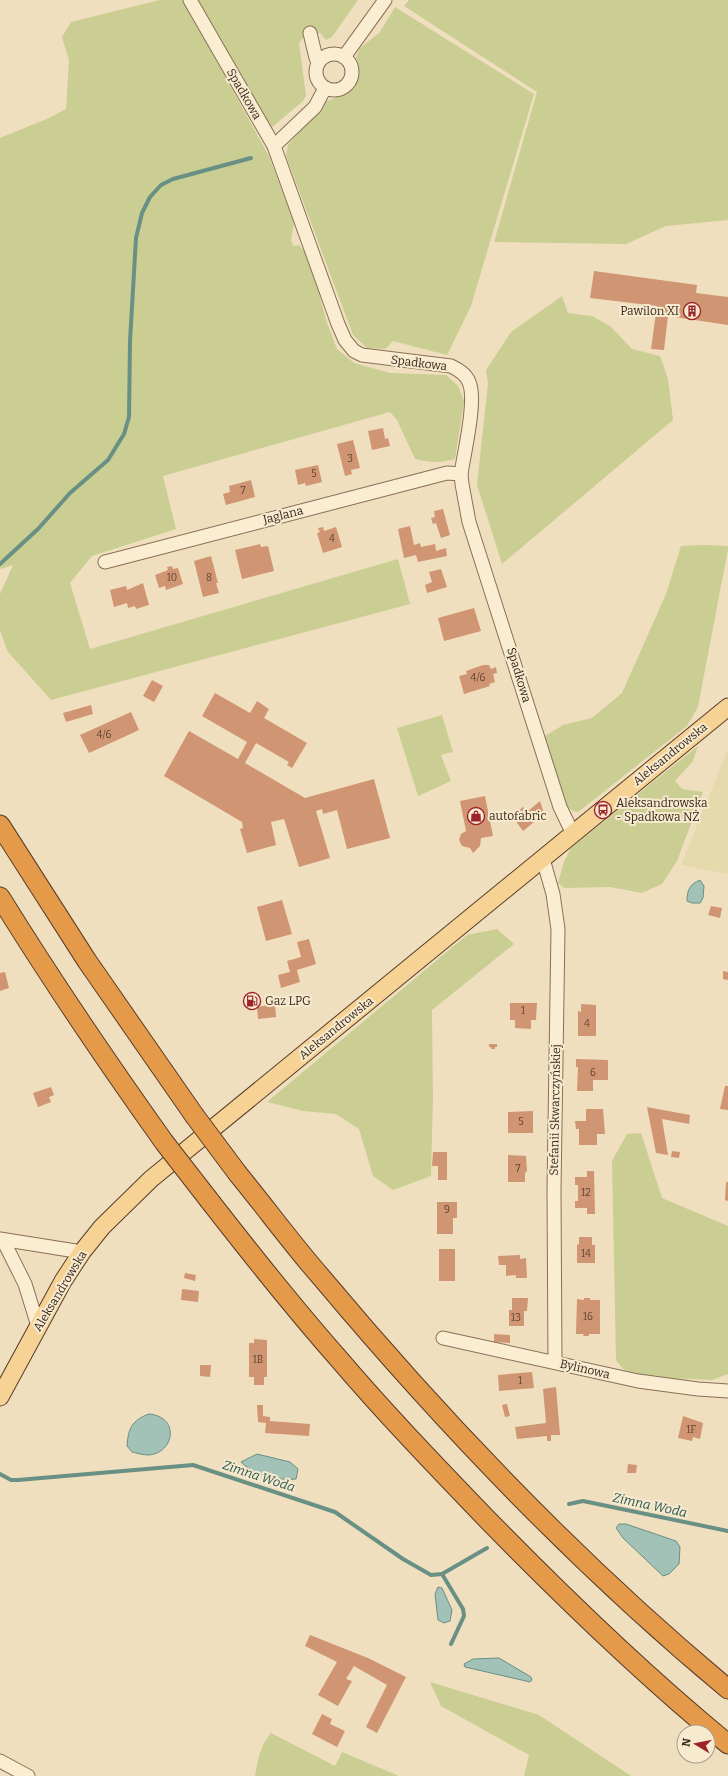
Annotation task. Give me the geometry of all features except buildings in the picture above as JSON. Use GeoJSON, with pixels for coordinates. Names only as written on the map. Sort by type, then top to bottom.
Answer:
{"type":"FeatureCollection","features":[{"type":"Feature","properties":{"kind":"highway"},"geometry":{"type":"LineString","coordinates":[[0,825],[87,962],[194,1115],[238,1174],[320,1276],[472,1447],[584,1561],[728,1689]]}},
{"type":"Feature","properties":{"kind":"highway"},"geometry":{"type":"LineString","coordinates":[[0,898],[57,988],[164,1142],[276,1285],[339,1359],[411,1439],[542,1576],[661,1686],[728,1744]]}},
{"type":"Feature","properties":{"kind":"main road","name":"Aleksandrowska"},"geometry":{"type":"LineString","coordinates":[[0,1397],[63,1281],[82,1252],[102,1227],[156,1174],[728,707]]}},
{"type":"Feature","properties":{"kind":"street","name":"Spadkowa"},"geometry":{"type":"LineString","coordinates":[[190,0],[274,146],[333,312],[345,340],[354,351],[362,355],[451,366],[461,371],[470,382],[472,403],[461,474],[469,522],[560,808],[574,834]]}},
{"type":"Feature","properties":{"kind":"street"},"geometry":{"type":"LineString","coordinates":[[344,57],[385,0]]}},
{"type":"Feature","properties":{"kind":"street"},"geometry":{"type":"LineString","coordinates":[[318,62],[310,33],[318,46],[329,54]]}},
{"type":"Feature","properties":{"kind":"street"},"geometry":{"type":"LineString","coordinates":[[336,53],[344,57],[350,63],[352,71],[348,82],[340,89],[332,90],[326,88],[318,82],[316,77],[316,67],[318,62],[329,54],[336,53]]}},
{"type":"Feature","properties":{"kind":"street"},"geometry":{"type":"LineString","coordinates":[[274,146],[315,107],[326,88]]}},
{"type":"Feature","properties":{"kind":"street","name":"Jaglana"},"geometry":{"type":"LineString","coordinates":[[105,562],[447,473],[461,474]]}},
{"type":"Feature","properties":{"kind":"street","name":"Stefanii Skwarczyńskiej"},"geometry":{"type":"LineString","coordinates":[[543,859],[553,894],[558,929],[554,1191],[555,1362]]}},
{"type":"Feature","properties":{"kind":"street"},"geometry":{"type":"LineString","coordinates":[[2,1239],[82,1252]]}},
{"type":"Feature","properties":{"kind":"street"},"geometry":{"type":"LineString","coordinates":[[2,1239],[25,1284],[38,1326]]}},
{"type":"Feature","properties":{"kind":"street","name":"Bylinowa"},"geometry":{"type":"LineString","coordinates":[[443,1338],[555,1362],[638,1382],[698,1389],[728,1390]]}},
{"type":"Feature","properties":{"kind":"street"},"geometry":{"type":"LineString","coordinates":[[0,1761],[28,1776]]}},
{"type":"Feature","properties":{"kind":"shaded area"},"geometry":{"type":"Polygon","coordinates":[[[728,749],[728,874],[681,865],[728,749]]]}},
{"type":"Feature","properties":{"kind":"green space"},"geometry":{"type":"Polygon","coordinates":[[[160,0],[183,0],[269,156],[294,223],[291,240],[293,246],[299,245],[310,259],[326,320],[337,349],[354,363],[390,373],[446,375],[458,386],[464,401],[455,459],[435,462],[415,459],[397,420],[390,412],[163,476],[176,529],[92,556],[70,583],[90,649],[398,559],[410,604],[51,700],[8,652],[0,631],[0,594],[13,565],[0,569],[0,138],[49,118],[66,109],[69,60],[62,37],[71,22],[160,0]]]}},
{"type":"Feature","properties":{"kind":"green space"},"geometry":{"type":"Polygon","coordinates":[[[197,0],[358,0],[332,37],[326,40],[320,33],[305,36],[299,43],[306,96],[303,101],[271,128],[197,0]]]}},
{"type":"Feature","properties":{"kind":"green space"},"geometry":{"type":"Polygon","coordinates":[[[409,0],[728,0],[728,220],[666,226],[626,244],[494,242],[537,92],[404,6],[409,0]]]}},
{"type":"Feature","properties":{"kind":"green space"},"geometry":{"type":"Polygon","coordinates":[[[395,7],[534,94],[471,306],[447,355],[393,341],[385,349],[367,348],[353,335],[286,156],[288,145],[325,102],[348,92],[354,86],[359,70],[356,58],[360,48],[380,32],[395,7]]]}},
{"type":"Feature","properties":{"kind":"green space"},"geometry":{"type":"Polygon","coordinates":[[[562,296],[568,313],[592,316],[610,326],[632,349],[660,356],[668,379],[673,420],[502,564],[477,485],[488,383],[486,370],[511,332],[562,296]]]}},
{"type":"Feature","properties":{"kind":"green space"},"geometry":{"type":"Polygon","coordinates":[[[681,546],[728,546],[728,549],[698,707],[687,726],[578,812],[573,811],[565,805],[542,738],[563,725],[592,718],[622,693],[666,594],[681,546]]]}},
{"type":"Feature","properties":{"kind":"green space"},"geometry":{"type":"Polygon","coordinates":[[[442,715],[453,752],[441,755],[451,781],[418,796],[397,728],[442,715]]]}},
{"type":"Feature","properties":{"kind":"green space"},"geometry":{"type":"Polygon","coordinates":[[[698,746],[693,761],[675,781],[682,789],[703,792],[677,861],[662,884],[642,893],[610,887],[564,888],[558,883],[564,862],[571,848],[698,746]]]}},
{"type":"Feature","properties":{"kind":"green space"},"geometry":{"type":"Polygon","coordinates":[[[497,929],[514,944],[432,1010],[433,1098],[431,1176],[393,1190],[373,1176],[359,1129],[336,1114],[303,1111],[267,1102],[467,935],[497,929]]]}},
{"type":"Feature","properties":{"kind":"green space"},"geometry":{"type":"Polygon","coordinates":[[[641,1133],[662,1198],[728,1226],[728,1374],[712,1380],[647,1377],[624,1370],[616,1360],[612,1161],[627,1134],[641,1133]]]}},
{"type":"Feature","properties":{"kind":"green space"},"geometry":{"type":"Polygon","coordinates":[[[430,1682],[539,1715],[631,1776],[524,1776],[529,1755],[441,1706],[430,1682]]]}},
{"type":"Feature","properties":{"kind":"green space"},"geometry":{"type":"Polygon","coordinates":[[[271,1733],[335,1766],[342,1752],[399,1776],[255,1776],[258,1758],[267,1738],[271,1733]]]}},
{"type":"Feature","properties":{"kind":"water"},"geometry":{"type":"Polygon","coordinates":[[[700,880],[704,886],[703,898],[700,903],[692,903],[687,901],[690,888],[694,883],[700,880]]]}},
{"type":"Feature","properties":{"kind":"water"},"geometry":{"type":"Polygon","coordinates":[[[149,1414],[159,1417],[166,1422],[170,1428],[168,1442],[164,1449],[157,1453],[148,1455],[132,1452],[127,1446],[130,1430],[135,1422],[143,1416],[149,1414]]]}},
{"type":"Feature","properties":{"kind":"water"},"geometry":{"type":"Polygon","coordinates":[[[257,1454],[290,1462],[298,1469],[296,1479],[274,1478],[259,1474],[246,1467],[241,1462],[257,1454]]]}},
{"type":"Feature","properties":{"kind":"water"},"geometry":{"type":"Polygon","coordinates":[[[619,1524],[626,1524],[676,1541],[680,1547],[679,1564],[669,1574],[663,1576],[623,1538],[616,1528],[619,1524]]]}},
{"type":"Feature","properties":{"kind":"water"},"geometry":{"type":"Polygon","coordinates":[[[438,1587],[442,1588],[452,1610],[450,1621],[444,1623],[438,1620],[435,1594],[438,1587]]]}},
{"type":"Feature","properties":{"kind":"water"},"geometry":{"type":"Polygon","coordinates":[[[499,1658],[531,1677],[532,1680],[530,1682],[465,1667],[464,1664],[473,1659],[499,1658]]]}},
{"type":"Feature","properties":{"kind":"waterway"},"geometry":{"type":"LineString","coordinates":[[0,564],[38,529],[70,493],[108,460],[124,434],[129,417],[130,341],[136,238],[142,213],[150,197],[161,185],[173,179],[251,158]]}},
{"type":"Feature","properties":{"kind":"waterway","name":"Zimna Woda"},"geometry":{"type":"LineString","coordinates":[[0,1474],[11,1480],[18,1480],[193,1465],[335,1512],[403,1559],[431,1575],[442,1574],[487,1548]]}},
{"type":"Feature","properties":{"kind":"waterway","name":"Zimna Woda"},"geometry":{"type":"LineString","coordinates":[[569,1504],[583,1501],[728,1531]]}},
{"type":"Feature","properties":{"kind":"waterway"},"geometry":{"type":"LineString","coordinates":[[442,1574],[463,1609],[464,1616],[451,1644]]}},
{"type":"Feature","properties":{"kind":"place","name":"Pawilon XI"},"geometry":{"type":"Point","coordinates":[692,311]}},
{"type":"Feature","properties":{"kind":"place","name":"Aleksandrowska - Spadkowa NŻ"},"geometry":{"type":"Point","coordinates":[603,810]}},
{"type":"Feature","properties":{"kind":"place","name":"autofabric"},"geometry":{"type":"Point","coordinates":[476,816]}},
{"type":"Feature","properties":{"kind":"place","name":"Gaz LPG"},"geometry":{"type":"Point","coordinates":[252,1001]}}]}
